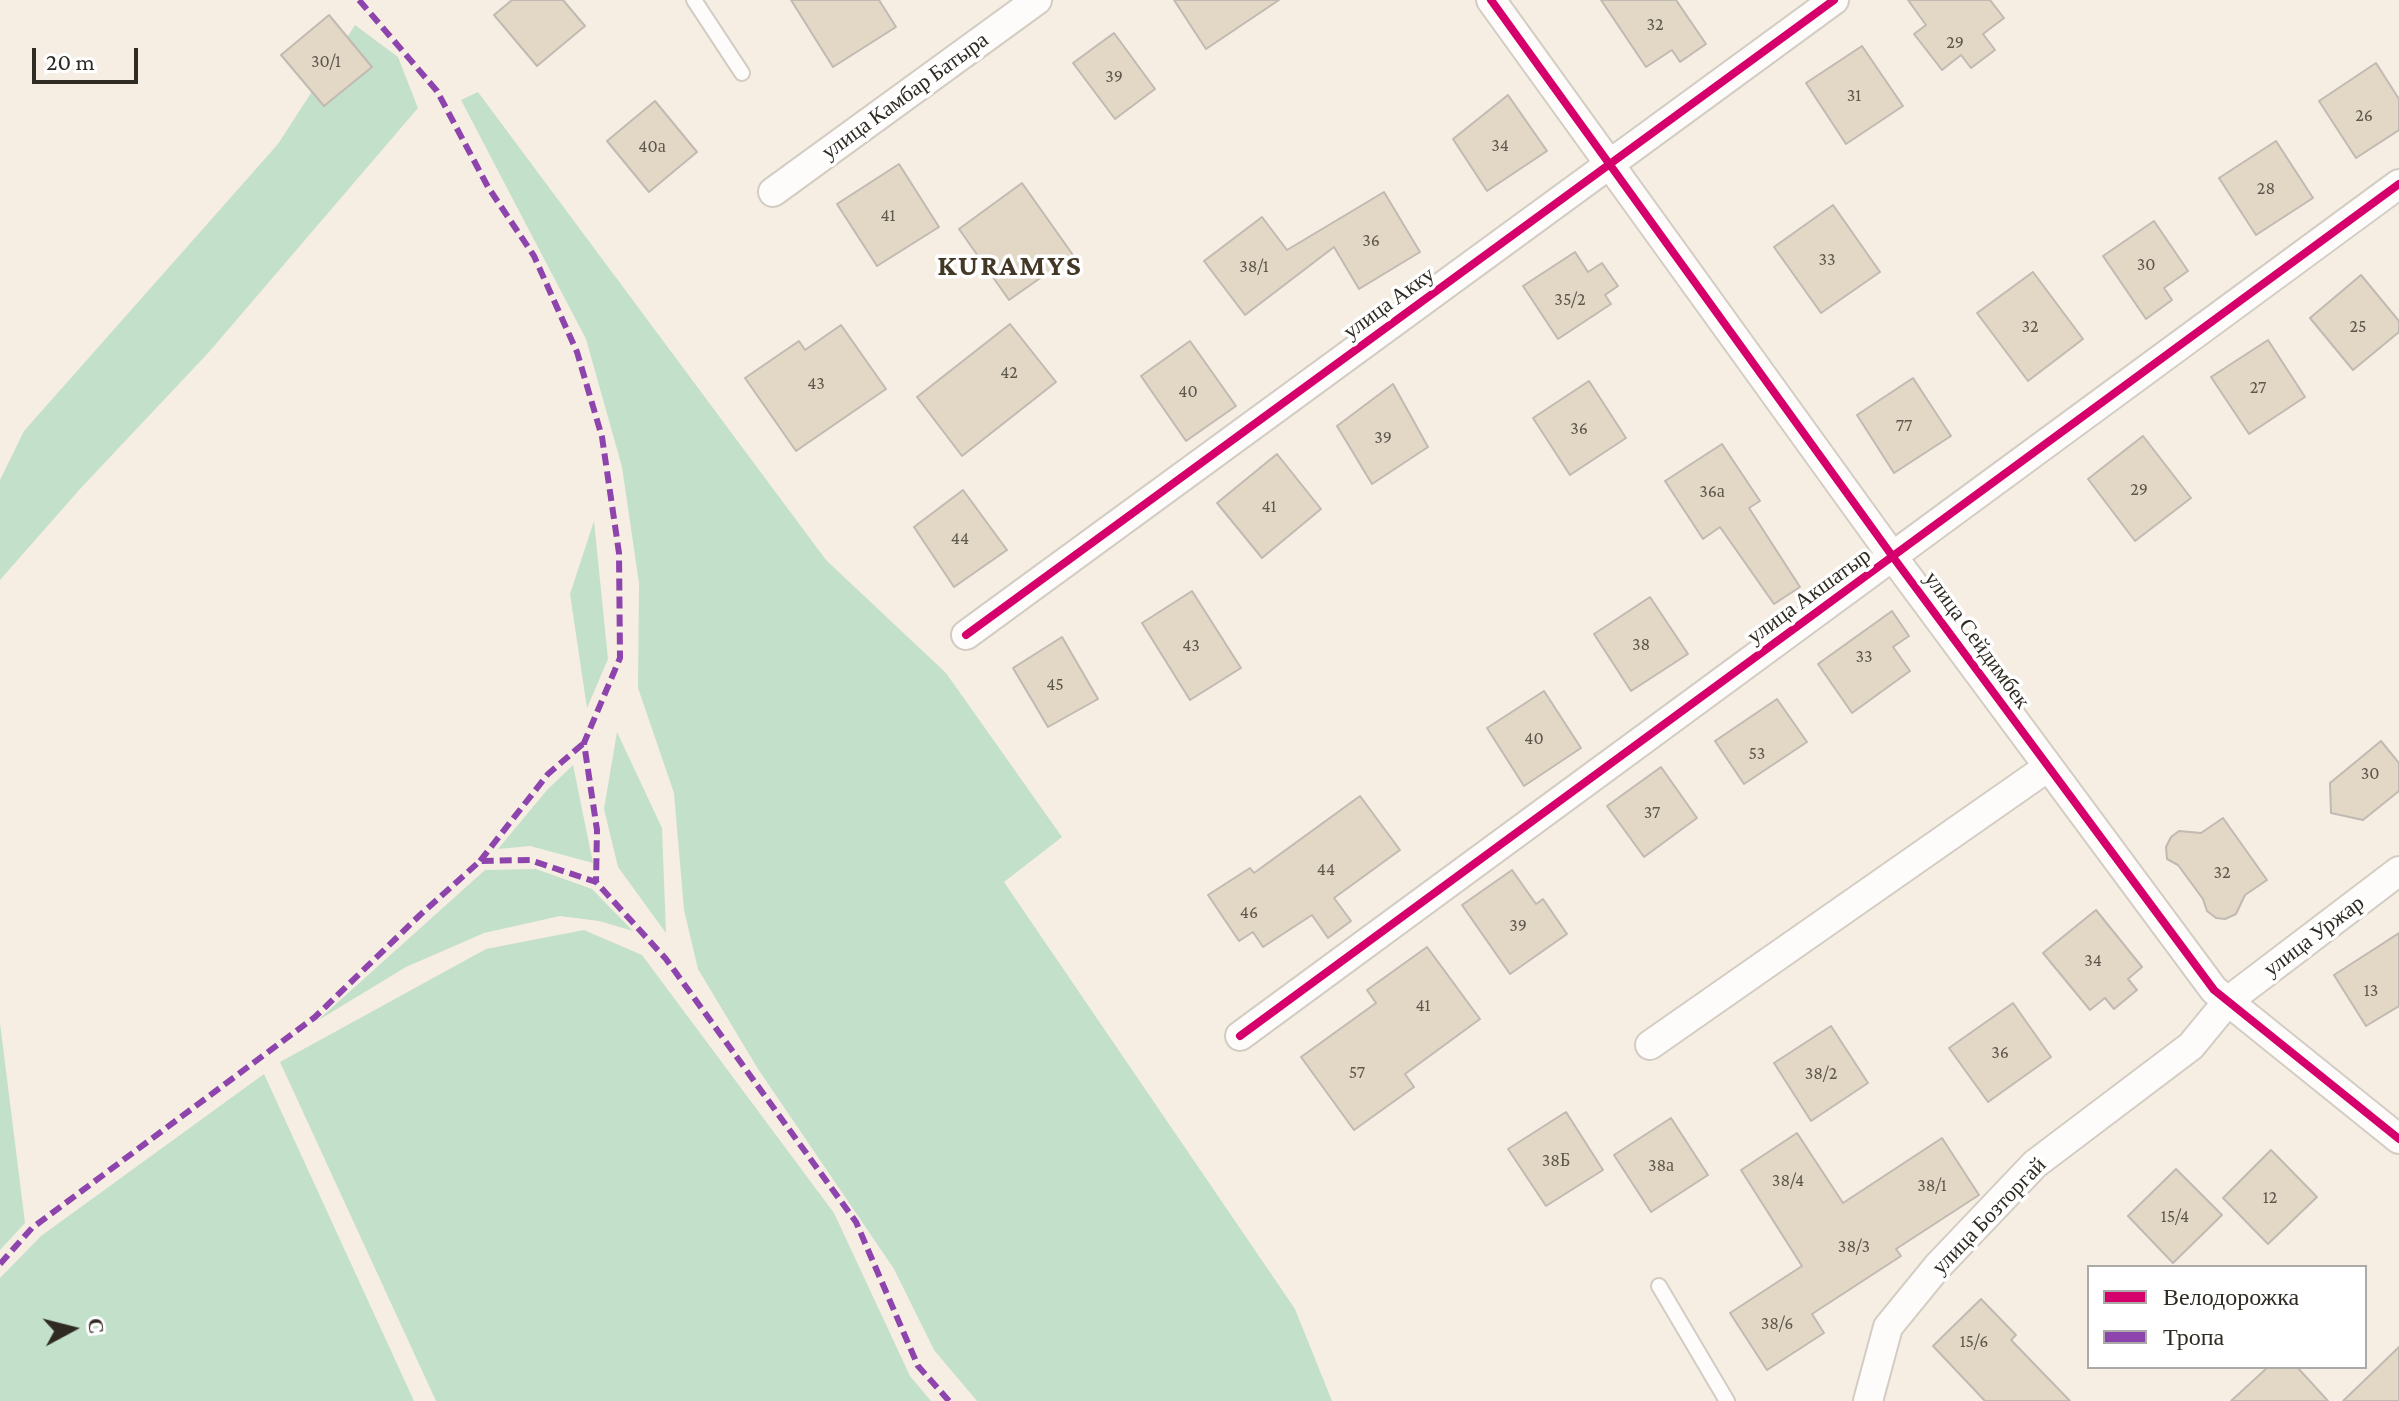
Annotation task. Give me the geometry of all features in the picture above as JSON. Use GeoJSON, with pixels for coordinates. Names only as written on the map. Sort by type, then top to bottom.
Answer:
{"type":"FeatureCollection","features":[{"type":"Feature","properties":{"kind":"street","name":"улица Камбар Батыра"},"geometry":{"type":"LineString","coordinates":[[773,192],[1037,0]]}},
{"type":"Feature","properties":{"kind":"street","name":"улица Сейдимбек"},"geometry":{"type":"LineString","coordinates":[[1491,0],[1893,557],[2214,990],[2399,1139]]}},
{"type":"Feature","properties":{"kind":"street","name":"улица Акку"},"geometry":{"type":"LineString","coordinates":[[966,635],[1834,0]]}},
{"type":"Feature","properties":{"kind":"street","name":"улица Акшатыр"},"geometry":{"type":"LineString","coordinates":[[1240,1036],[2399,184]]}},
{"type":"Feature","properties":{"kind":"street"},"geometry":{"type":"LineString","coordinates":[[1650,1045],[2048,767]]}},
{"type":"Feature","properties":{"kind":"street","name":"улица Уржар"},"geometry":{"type":"LineString","coordinates":[[2228,1001],[2399,871]]}},
{"type":"Feature","properties":{"kind":"street","name":"улица Бозторгай"},"geometry":{"type":"LineString","coordinates":[[1868,1401],[1888,1327],[1937,1267],[2035,1164],[2191,1046],[2228,1001]]}},
{"type":"Feature","properties":{"kind":"lane"},"geometry":{"type":"LineString","coordinates":[[694,0],[742,73]]}},
{"type":"Feature","properties":{"kind":"lane"},"geometry":{"type":"LineString","coordinates":[[1659,1286],[1727,1401]]}},
{"type":"Feature","properties":{"kind":"green space"},"geometry":{"type":"Polygon","coordinates":[[[355,25],[398,57],[418,108],[209,352],[80,489],[0,580],[0,480],[24,431],[278,144],[355,25]]]}},
{"type":"Feature","properties":{"kind":"green space"},"geometry":{"type":"Polygon","coordinates":[[[478,92],[826,560],[946,673],[1062,837],[1004,882],[1295,1309],[1332,1401],[977,1401],[934,1350],[894,1269],[758,1069],[698,969],[684,910],[674,793],[638,688],[639,583],[622,467],[586,339],[461,100],[478,92]]]}},
{"type":"Feature","properties":{"kind":"green space"},"geometry":{"type":"Polygon","coordinates":[[[594,521],[608,659],[587,708],[570,594],[594,521]]]}},
{"type":"Feature","properties":{"kind":"green space"},"geometry":{"type":"Polygon","coordinates":[[[617,732],[662,828],[666,933],[618,867],[604,809],[617,732]]]}},
{"type":"Feature","properties":{"kind":"green space"},"geometry":{"type":"Polygon","coordinates":[[[573,765],[593,863],[530,846],[498,849],[547,790],[573,765]]]}},
{"type":"Feature","properties":{"kind":"green space"},"geometry":{"type":"Polygon","coordinates":[[[536,869],[592,889],[633,931],[599,921],[560,916],[484,933],[406,967],[317,1021],[485,870],[536,869]]]}},
{"type":"Feature","properties":{"kind":"green space"},"geometry":{"type":"Polygon","coordinates":[[[584,930],[642,955],[834,1213],[910,1376],[931,1401],[436,1401],[280,1062],[486,949],[584,930]]]}},
{"type":"Feature","properties":{"kind":"green space"},"geometry":{"type":"Polygon","coordinates":[[[0,1023],[25,1223],[0,1250],[0,1023]]]}},
{"type":"Feature","properties":{"kind":"green space"},"geometry":{"type":"Polygon","coordinates":[[[264,1074],[414,1401],[0,1401],[0,1278],[41,1236],[264,1074]]]}},
{"type":"Feature","properties":{"kind":"building"},"geometry":{"type":"Polygon","coordinates":[[[512,0],[563,0],[585,26],[537,66],[494,15],[512,0]]]}},
{"type":"Feature","properties":{"kind":"building"},"geometry":{"type":"Polygon","coordinates":[[[791,0],[879,0],[896,27],[833,67],[791,0]]]}},
{"type":"Feature","properties":{"kind":"building"},"geometry":{"type":"Polygon","coordinates":[[[1174,0],[1279,0],[1206,49],[1174,0]]]}},
{"type":"Feature","properties":{"kind":"building"},"geometry":{"type":"Polygon","coordinates":[[[1601,0],[1676,0],[1706,44],[1680,62],[1672,50],[1646,67],[1601,0]]]}},
{"type":"Feature","properties":{"kind":"building"},"geometry":{"type":"Polygon","coordinates":[[[1908,0],[1990,0],[2004,18],[1983,34],[1995,50],[1971,68],[1961,55],[1942,70],[1914,34],[1926,25],[1908,0]]]}},
{"type":"Feature","properties":{"kind":"building"},"geometry":{"type":"Polygon","coordinates":[[[329,15],[372,67],[324,106],[281,55],[329,15]]]}},
{"type":"Feature","properties":{"kind":"building"},"geometry":{"type":"Polygon","coordinates":[[[1114,33],[1155,89],[1115,119],[1073,63],[1114,33]]]}},
{"type":"Feature","properties":{"kind":"building"},"geometry":{"type":"Polygon","coordinates":[[[1862,46],[1903,106],[1846,144],[1806,83],[1862,46]]]}},
{"type":"Feature","properties":{"kind":"building"},"geometry":{"type":"Polygon","coordinates":[[[2376,63],[2399,99],[2399,130],[2356,158],[2319,101],[2376,63]]]}},
{"type":"Feature","properties":{"kind":"building"},"geometry":{"type":"Polygon","coordinates":[[[1508,95],[1547,151],[1487,191],[1453,139],[1508,95]]]}},
{"type":"Feature","properties":{"kind":"building"},"geometry":{"type":"Polygon","coordinates":[[[655,101],[697,152],[649,192],[607,141],[655,101]]]}},
{"type":"Feature","properties":{"kind":"building"},"geometry":{"type":"Polygon","coordinates":[[[2276,141],[2313,198],[2256,235],[2219,178],[2276,141]]]}},
{"type":"Feature","properties":{"kind":"building"},"geometry":{"type":"Polygon","coordinates":[[[899,164],[939,227],[877,266],[837,204],[899,164]]]}},
{"type":"Feature","properties":{"kind":"building"},"geometry":{"type":"Polygon","coordinates":[[[1022,183],[1073,255],[1009,300],[959,229],[1022,183]]]}},
{"type":"Feature","properties":{"kind":"building"},"geometry":{"type":"Polygon","coordinates":[[[1384,192],[1420,252],[1359,289],[1334,247],[1245,315],[1204,261],[1262,217],[1287,250],[1384,192]]]}},
{"type":"Feature","properties":{"kind":"building"},"geometry":{"type":"Polygon","coordinates":[[[1833,205],[1880,272],[1821,313],[1774,247],[1833,205]]]}},
{"type":"Feature","properties":{"kind":"building"},"geometry":{"type":"Polygon","coordinates":[[[2154,221],[2188,271],[2164,288],[2172,300],[2146,319],[2103,256],[2154,221]]]}},
{"type":"Feature","properties":{"kind":"building"},"geometry":{"type":"Polygon","coordinates":[[[1575,252],[1588,272],[1602,263],[1618,286],[1605,295],[1611,304],[1558,339],[1523,286],[1575,252]]]}},
{"type":"Feature","properties":{"kind":"building"},"geometry":{"type":"Polygon","coordinates":[[[2033,272],[2083,339],[2028,381],[1977,313],[2033,272]]]}},
{"type":"Feature","properties":{"kind":"building"},"geometry":{"type":"Polygon","coordinates":[[[2361,275],[2399,321],[2399,332],[2353,370],[2310,318],[2361,275]]]}},
{"type":"Feature","properties":{"kind":"building"},"geometry":{"type":"Polygon","coordinates":[[[1010,324],[1056,382],[962,456],[917,397],[1010,324]]]}},
{"type":"Feature","properties":{"kind":"building"},"geometry":{"type":"Polygon","coordinates":[[[841,325],[886,389],[796,451],[745,378],[799,341],[805,350],[841,325]]]}},
{"type":"Feature","properties":{"kind":"building"},"geometry":{"type":"Polygon","coordinates":[[[2268,340],[2305,397],[2249,434],[2211,377],[2268,340]]]}},
{"type":"Feature","properties":{"kind":"building"},"geometry":{"type":"Polygon","coordinates":[[[1190,341],[1236,406],[1186,441],[1141,376],[1190,341]]]}},
{"type":"Feature","properties":{"kind":"building"},"geometry":{"type":"Polygon","coordinates":[[[1913,378],[1951,436],[1894,473],[1857,415],[1913,378]]]}},
{"type":"Feature","properties":{"kind":"building"},"geometry":{"type":"Polygon","coordinates":[[[1589,381],[1626,438],[1570,475],[1533,418],[1589,381]]]}},
{"type":"Feature","properties":{"kind":"building"},"geometry":{"type":"Polygon","coordinates":[[[1393,384],[1428,447],[1372,484],[1337,426],[1393,384]]]}},
{"type":"Feature","properties":{"kind":"building"},"geometry":{"type":"Polygon","coordinates":[[[2143,436],[2191,498],[2135,541],[2088,479],[2143,436]]]}},
{"type":"Feature","properties":{"kind":"building"},"geometry":{"type":"Polygon","coordinates":[[[1722,444],[1760,501],[1749,508],[1800,587],[1774,604],[1720,527],[1703,539],[1665,481],[1722,444]]]}},
{"type":"Feature","properties":{"kind":"building"},"geometry":{"type":"Polygon","coordinates":[[[1277,454],[1321,509],[1262,558],[1217,503],[1277,454]]]}},
{"type":"Feature","properties":{"kind":"building"},"geometry":{"type":"Polygon","coordinates":[[[963,490],[1007,550],[954,587],[914,527],[963,490]]]}},
{"type":"Feature","properties":{"kind":"building"},"geometry":{"type":"Polygon","coordinates":[[[1192,591],[1241,668],[1190,700],[1142,623],[1192,591]]]}},
{"type":"Feature","properties":{"kind":"building"},"geometry":{"type":"Polygon","coordinates":[[[1650,597],[1688,654],[1631,691],[1594,634],[1650,597]]]}},
{"type":"Feature","properties":{"kind":"building"},"geometry":{"type":"Polygon","coordinates":[[[1892,611],[1909,636],[1893,647],[1910,671],[1852,713],[1818,664],[1892,611]]]}},
{"type":"Feature","properties":{"kind":"building"},"geometry":{"type":"Polygon","coordinates":[[[1062,637],[1098,699],[1048,727],[1013,668],[1062,637]]]}},
{"type":"Feature","properties":{"kind":"building"},"geometry":{"type":"Polygon","coordinates":[[[1544,691],[1581,748],[1524,786],[1487,728],[1544,691]]]}},
{"type":"Feature","properties":{"kind":"building"},"geometry":{"type":"Polygon","coordinates":[[[1777,699],[1807,742],[1744,784],[1715,741],[1777,699]]]}},
{"type":"Feature","properties":{"kind":"building"},"geometry":{"type":"Polygon","coordinates":[[[2381,741],[2399,763],[2399,791],[2363,820],[2331,813],[2330,783],[2381,741]]]}},
{"type":"Feature","properties":{"kind":"building"},"geometry":{"type":"Polygon","coordinates":[[[1661,767],[1697,818],[1644,857],[1607,806],[1661,767]]]}},
{"type":"Feature","properties":{"kind":"building"},"geometry":{"type":"Polygon","coordinates":[[[1360,796],[1400,850],[1334,898],[1351,921],[1328,938],[1312,915],[1263,947],[1253,932],[1239,941],[1208,895],[1250,868],[1254,873],[1360,796]]]}},
{"type":"Feature","properties":{"kind":"building"},"geometry":{"type":"Polygon","coordinates":[[[2223,818],[2267,880],[2245,895],[2236,914],[2225,919],[2216,918],[2207,911],[2203,899],[2178,865],[2167,859],[2166,847],[2171,837],[2179,831],[2201,833],[2223,818]]]}},
{"type":"Feature","properties":{"kind":"building"},"geometry":{"type":"Polygon","coordinates":[[[1512,870],[1536,904],[1543,899],[1567,934],[1510,974],[1462,905],[1512,870]]]}},
{"type":"Feature","properties":{"kind":"building"},"geometry":{"type":"Polygon","coordinates":[[[2096,910],[2142,967],[2128,979],[2137,990],[2114,1009],[2105,998],[2090,1010],[2043,953],[2096,910]]]}},
{"type":"Feature","properties":{"kind":"building"},"geometry":{"type":"Polygon","coordinates":[[[2399,933],[2399,1006],[2366,1026],[2334,975],[2399,933]]]}},
{"type":"Feature","properties":{"kind":"building"},"geometry":{"type":"Polygon","coordinates":[[[1427,947],[1480,1019],[1405,1074],[1414,1087],[1354,1130],[1301,1057],[1376,1003],[1367,990],[1427,947]]]}},
{"type":"Feature","properties":{"kind":"building"},"geometry":{"type":"Polygon","coordinates":[[[2013,1003],[2051,1057],[1988,1102],[1949,1048],[2013,1003]]]}},
{"type":"Feature","properties":{"kind":"building"},"geometry":{"type":"Polygon","coordinates":[[[1831,1026],[1868,1083],[1811,1121],[1774,1063],[1831,1026]]]}},
{"type":"Feature","properties":{"kind":"building"},"geometry":{"type":"Polygon","coordinates":[[[1566,1112],[1603,1170],[1546,1206],[1508,1149],[1566,1112]]]}},
{"type":"Feature","properties":{"kind":"building"},"geometry":{"type":"Polygon","coordinates":[[[1671,1118],[1708,1175],[1651,1212],[1614,1155],[1671,1118]]]}},
{"type":"Feature","properties":{"kind":"building"},"geometry":{"type":"Polygon","coordinates":[[[1797,1133],[1843,1203],[1942,1138],[1979,1195],[1896,1249],[1901,1256],[1812,1314],[1824,1333],[1767,1370],[1730,1313],[1802,1266],[1741,1170],[1797,1133]]]}},
{"type":"Feature","properties":{"kind":"building"},"geometry":{"type":"Polygon","coordinates":[[[2271,1150],[2317,1197],[2268,1244],[2223,1198],[2271,1150]]]}},
{"type":"Feature","properties":{"kind":"building"},"geometry":{"type":"Polygon","coordinates":[[[2176,1169],[2222,1215],[2173,1263],[2128,1216],[2176,1169]]]}},
{"type":"Feature","properties":{"kind":"building"},"geometry":{"type":"Polygon","coordinates":[[[1981,1299],[2016,1335],[2011,1340],[2070,1401],[1985,1401],[1933,1346],[1981,1299]]]}},
{"type":"Feature","properties":{"kind":"building"},"geometry":{"type":"Polygon","coordinates":[[[2399,1347],[2399,1401],[2343,1401],[2399,1347]]]}},
{"type":"Feature","properties":{"kind":"building"},"geometry":{"type":"Polygon","coordinates":[[[2266,1369],[2299,1369],[2328,1401],[2231,1401],[2266,1369]]]}},
{"type":"Feature","properties":{"kind":"marked path"},"geometry":{"type":"LineString","coordinates":[[359,0],[437,91],[488,187],[534,256],[577,352],[602,437],[619,553],[620,658],[584,743],[597,830],[596,882]]}},
{"type":"Feature","properties":{"kind":"marked path"},"geometry":{"type":"LineString","coordinates":[[480,861],[548,774],[584,743]]}},
{"type":"Feature","properties":{"kind":"marked path"},"geometry":{"type":"LineString","coordinates":[[0,1264],[32,1228],[315,1017],[480,861],[530,860],[596,882],[666,959],[856,1222],[918,1366],[949,1401]]}},
{"type":"Feature","properties":{"kind":"cycle path"},"geometry":{"type":"LineString","coordinates":[[1491,0],[1893,557],[2214,990],[2399,1139]]}},
{"type":"Feature","properties":{"kind":"cycle path"},"geometry":{"type":"LineString","coordinates":[[966,635],[1834,0]]}},
{"type":"Feature","properties":{"kind":"cycle path"},"geometry":{"type":"LineString","coordinates":[[1240,1036],[2399,184]]}},
{"type":"Feature","properties":{"kind":"district","name":"KURAMYS"},"geometry":{"type":"Point","coordinates":[1010,266]}}]}
